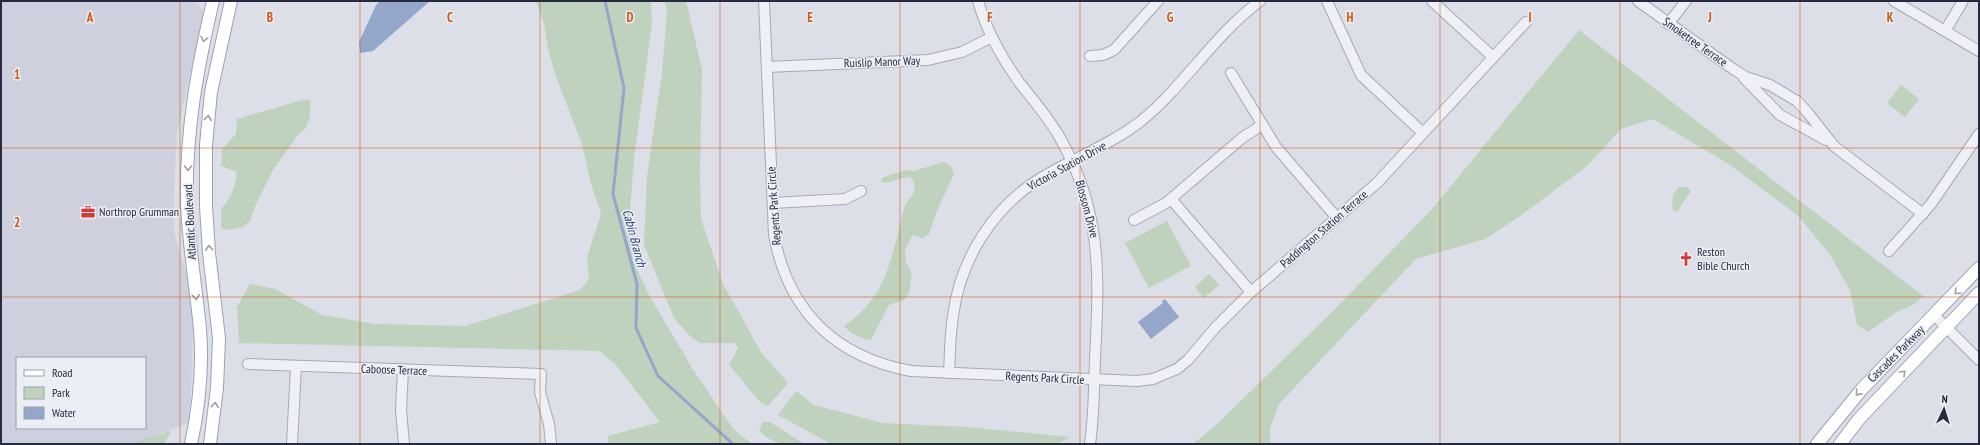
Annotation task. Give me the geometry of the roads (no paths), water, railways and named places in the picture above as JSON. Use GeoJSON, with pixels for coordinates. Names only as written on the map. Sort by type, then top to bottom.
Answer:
{"type":"FeatureCollection","features":[{"type":"Feature","properties":{"kind":"main road","name":"Atlantic Boulevard"},"geometry":{"type":"LineString","coordinates":[[191,444],[199,392],[201,357],[187,206],[188,142],[194,88],[213,1]]}},
{"type":"Feature","properties":{"kind":"main road","name":"Atlantic Boulevard"},"geometry":{"type":"LineString","coordinates":[[210,444],[217,388],[219,338],[209,253],[206,206],[206,145],[211,92],[229,1]]}},
{"type":"Feature","properties":{"kind":"main road","name":"Cascades Parkway"},"geometry":{"type":"LineString","coordinates":[[1817,444],[1862,389],[1979,268]]}},
{"type":"Feature","properties":{"kind":"main road","name":"Cascades Parkway"},"geometry":{"type":"LineString","coordinates":[[1840,444],[1859,419],[1947,329],[1979,293]]}},
{"type":"Feature","properties":{"kind":"street","name":"Regents Park Circle"},"geometry":{"type":"LineString","coordinates":[[764,1],[774,234],[783,271],[801,305],[812,320],[828,335],[857,355],[874,362],[911,371],[1094,380]]}},
{"type":"Feature","properties":{"kind":"street","name":"Blossom Drive"},"geometry":{"type":"LineString","coordinates":[[978,1],[992,37],[1009,66],[1060,137],[1072,162],[1090,212],[1098,262],[1099,288],[1090,444]]}},
{"type":"Feature","properties":{"kind":"street"},"geometry":{"type":"LineString","coordinates":[[1090,56],[1103,55],[1114,50],[1158,1]]}},
{"type":"Feature","properties":{"kind":"street","name":"Victoria Station Drive"},"geometry":{"type":"LineString","coordinates":[[949,373],[956,295],[963,275],[981,238],[1007,205],[1023,190],[1041,178],[1120,136],[1160,104],[1182,82],[1229,27],[1260,1]]}},
{"type":"Feature","properties":{"kind":"street"},"geometry":{"type":"LineString","coordinates":[[1327,1],[1361,75],[1423,133]]}},
{"type":"Feature","properties":{"kind":"street"},"geometry":{"type":"LineString","coordinates":[[1432,1],[1493,57]]}},
{"type":"Feature","properties":{"kind":"street","name":"Smoketree Terrace"},"geometry":{"type":"LineString","coordinates":[[1638,1],[1745,78],[1780,115],[1834,146],[1923,214]]}},
{"type":"Feature","properties":{"kind":"street"},"geometry":{"type":"LineString","coordinates":[[1668,24],[1686,1]]}},
{"type":"Feature","properties":{"kind":"street"},"geometry":{"type":"LineString","coordinates":[[1894,1],[1979,51]]}},
{"type":"Feature","properties":{"kind":"street"},"geometry":{"type":"LineString","coordinates":[[1945,31],[1963,1]]}},
{"type":"Feature","properties":{"kind":"street","name":"Paddington Station Terrace"},"geometry":{"type":"LineString","coordinates":[[1094,380],[1137,381],[1153,379],[1177,369],[1188,360],[1215,328],[1251,292],[1377,183],[1526,22]]}},
{"type":"Feature","properties":{"kind":"street","name":"Ruislip Manor Way"},"geometry":{"type":"LineString","coordinates":[[767,67],[928,60],[962,52],[992,37]]}},
{"type":"Feature","properties":{"kind":"street","name":"Smoketree Terrace"},"geometry":{"type":"LineString","coordinates":[[1733,69],[1746,77],[1770,85],[1797,102],[1808,113],[1834,146]]}},
{"type":"Feature","properties":{"kind":"street"},"geometry":{"type":"LineString","coordinates":[[1231,73],[1276,147],[1337,218]]}},
{"type":"Feature","properties":{"kind":"street"},"geometry":{"type":"LineString","coordinates":[[1134,220],[1171,199],[1242,138],[1262,125]]}},
{"type":"Feature","properties":{"kind":"street"},"geometry":{"type":"LineString","coordinates":[[1890,251],[1923,214],[1979,134]]}},
{"type":"Feature","properties":{"kind":"street"},"geometry":{"type":"LineString","coordinates":[[773,203],[845,199],[861,190]]}},
{"type":"Feature","properties":{"kind":"street"},"geometry":{"type":"LineString","coordinates":[[1171,199],[1251,292]]}},
{"type":"Feature","properties":{"kind":"street"},"geometry":{"type":"LineString","coordinates":[[1934,316],[1979,360]]}},
{"type":"Feature","properties":{"kind":"street","name":"Caboose Terrace"},"geometry":{"type":"LineString","coordinates":[[248,364],[541,374],[540,392],[549,424],[551,444]]}},
{"type":"Feature","properties":{"kind":"street"},"geometry":{"type":"LineString","coordinates":[[292,444],[296,366]]}},
{"type":"Feature","properties":{"kind":"street"},"geometry":{"type":"LineString","coordinates":[[403,370],[401,410],[404,444]]}},
{"type":"Feature","properties":{"kind":"water"},"geometry":{"type":"Polygon","coordinates":[[[380,1],[430,1],[373,51],[360,53],[359,42],[376,5],[380,1]]]}},
{"type":"Feature","properties":{"kind":"water"},"geometry":{"type":"Polygon","coordinates":[[[1165,299],[1179,317],[1151,339],[1138,322],[1163,303],[1162,301],[1165,299]]]}},
{"type":"Feature","properties":{"kind":"waterway","name":"Cabin Branch"},"geometry":{"type":"LineString","coordinates":[[605,1],[624,88],[613,194],[637,284],[636,328],[658,376],[733,444]]}},
{"type":"Feature","properties":{"kind":"place","name":"Northrop Grumman"},"geometry":{"type":"Point","coordinates":[88,212]}},
{"type":"Feature","properties":{"kind":"place","name":"Reston Bible Church"},"geometry":{"type":"Point","coordinates":[1686,259]}}]}
